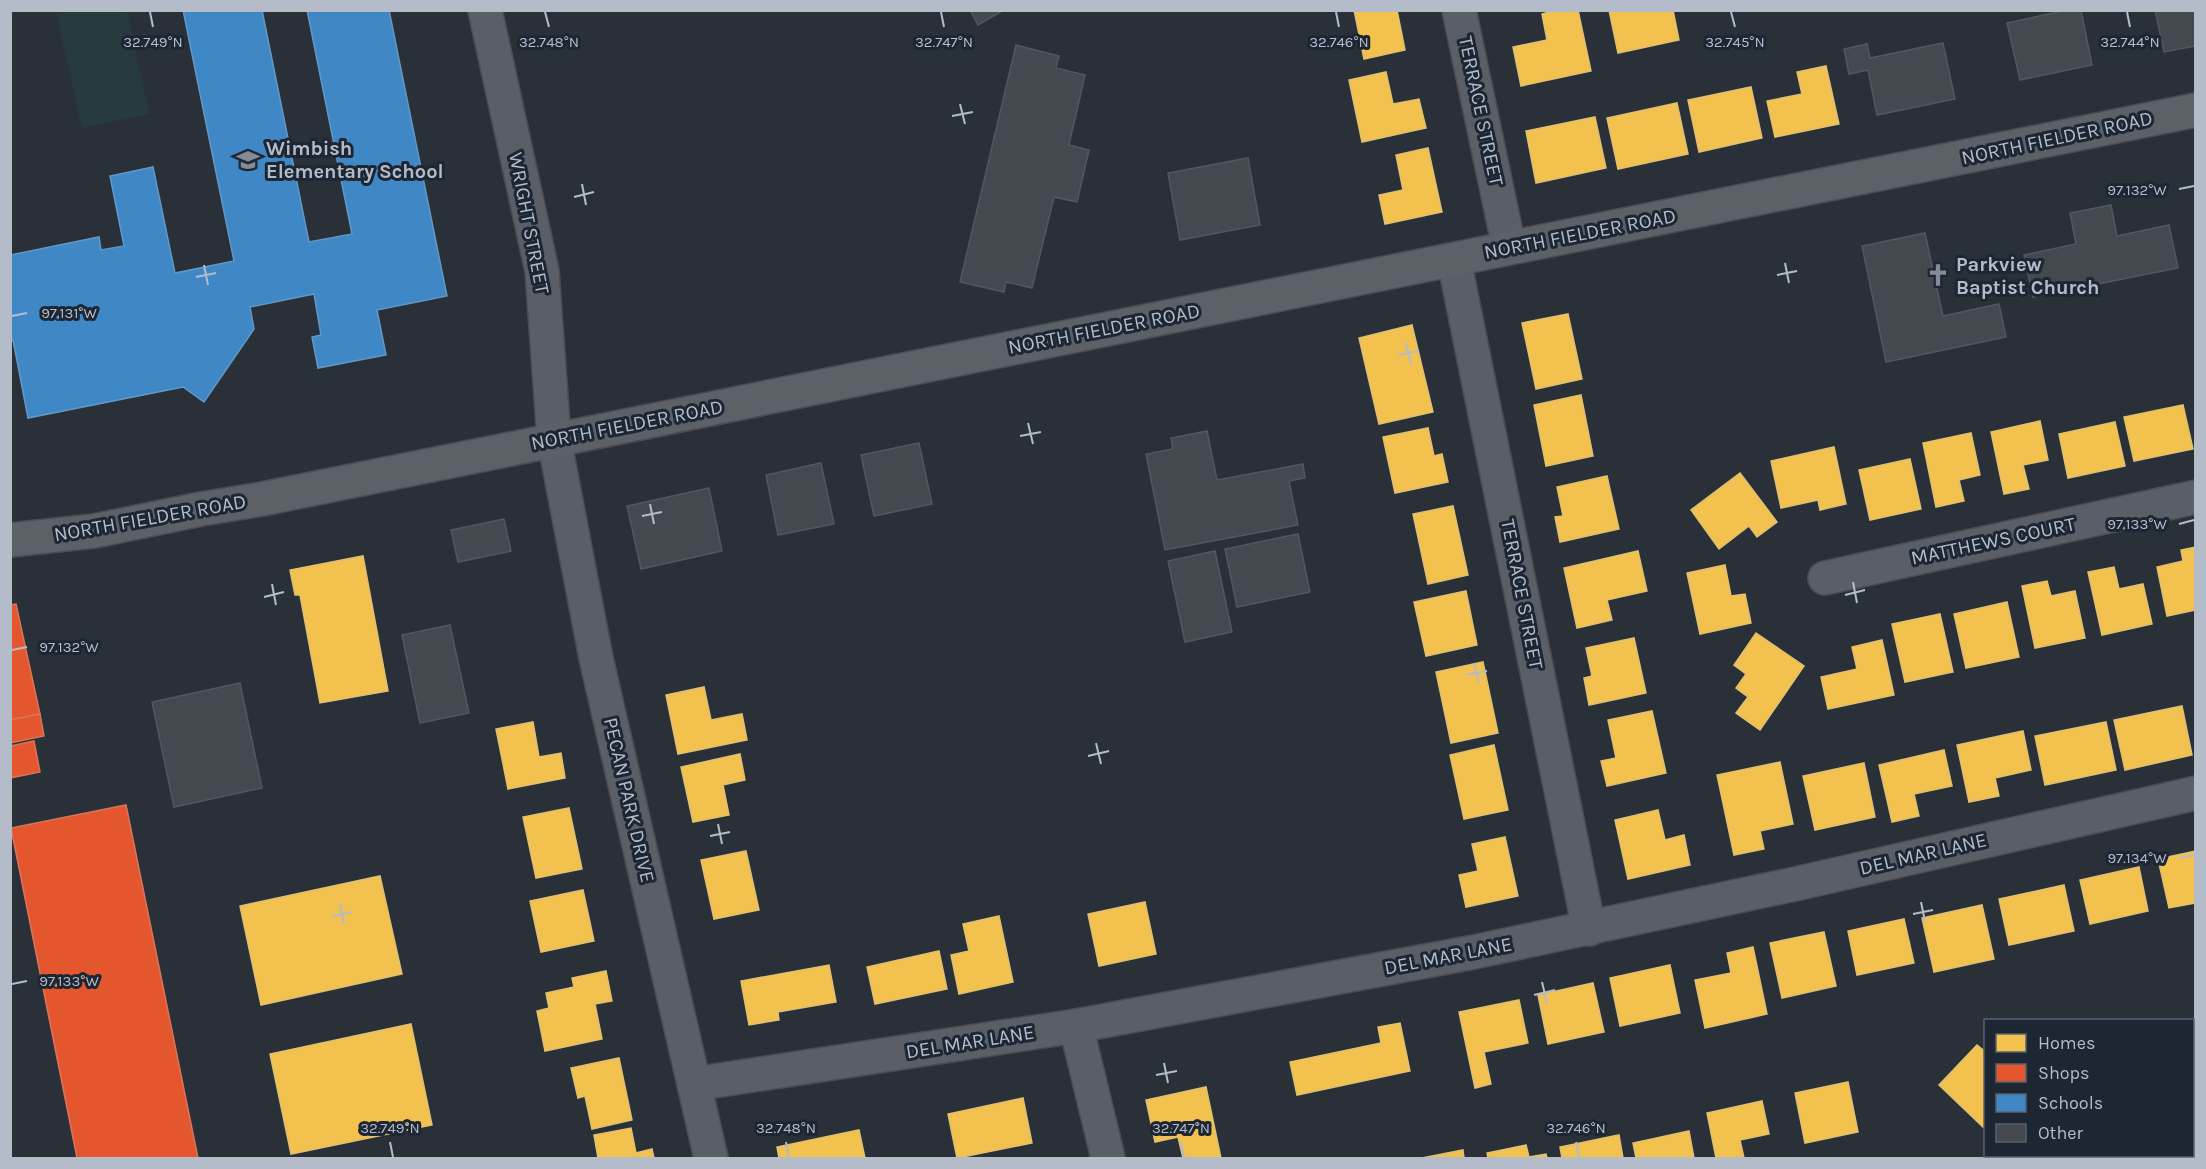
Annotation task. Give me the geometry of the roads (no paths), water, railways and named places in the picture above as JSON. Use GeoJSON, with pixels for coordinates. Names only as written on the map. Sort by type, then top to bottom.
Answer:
{"type":"FeatureCollection","features":[{"type":"Feature","properties":{"kind":"main road","name":"NORTH FIELDER ROAD"},"geometry":{"type":"LineString","coordinates":[[10,540],[94,531],[201,508],[262,499],[2196,110]]}},
{"type":"Feature","properties":{"kind":"street","name":"WRIGHT STREET"},"geometry":{"type":"LineString","coordinates":[[485,10],[542,271],[554,439]]}},
{"type":"Feature","properties":{"kind":"street","name":"TERRACE STREET"},"geometry":{"type":"LineString","coordinates":[[1460,10],[1509,247]]}},
{"type":"Feature","properties":{"kind":"street","name":"TERRACE STREET"},"geometry":{"type":"LineString","coordinates":[[1454,260],[1589,929]]}},
{"type":"Feature","properties":{"kind":"street","name":"PECAN PARK DRIVE"},"geometry":{"type":"LineString","coordinates":[[554,439],[596,658],[711,1158]]}},
{"type":"Feature","properties":{"kind":"street","name":"MATTHEWS COURT"},"geometry":{"type":"LineString","coordinates":[[1825,578],[2196,497]]}},
{"type":"Feature","properties":{"kind":"street","name":"DEL MAR LANE"},"geometry":{"type":"LineString","coordinates":[[694,1084],[1076,1026],[1473,952],[1589,929],[2196,793]]}},
{"type":"Feature","properties":{"kind":"street"},"geometry":{"type":"LineString","coordinates":[[1076,1026],[1108,1158]]}},
{"type":"Feature","properties":{"kind":"place","name":"Wimbish Elementary School"},"geometry":{"type":"Point","coordinates":[248,160]}},
{"type":"Feature","properties":{"kind":"place","name":"Parkview Baptist Church"},"geometry":{"type":"Point","coordinates":[1938,275]}}]}
